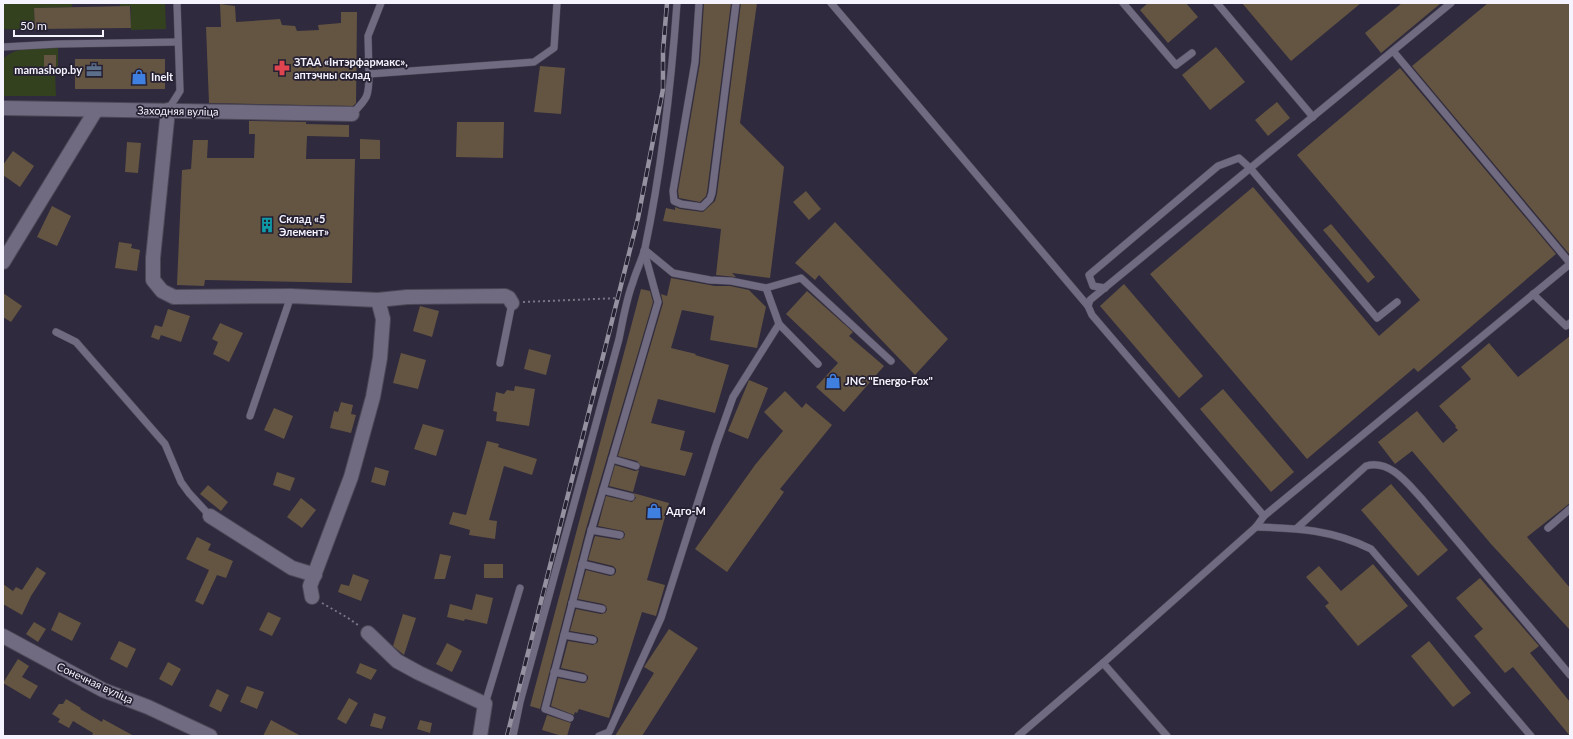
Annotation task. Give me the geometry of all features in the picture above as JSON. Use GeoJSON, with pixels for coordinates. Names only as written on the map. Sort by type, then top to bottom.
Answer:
{"type":"FeatureCollection","features":[{"type":"Feature","properties":{"kind":"street","name":"Заходняя вуліца"},"geometry":{"type":"LineString","coordinates":[[3,108],[352,114]]}},
{"type":"Feature","properties":{"kind":"street"},"geometry":{"type":"LineString","coordinates":[[3,262],[96,110]]}},
{"type":"Feature","properties":{"kind":"street"},"geometry":{"type":"LineString","coordinates":[[168,110],[153,258],[153,280],[162,291],[174,296],[291,296],[378,300],[407,297],[505,296],[509,298],[512,303]]}},
{"type":"Feature","properties":{"kind":"street"},"geometry":{"type":"LineString","coordinates":[[312,597],[310,586],[351,477],[373,397],[380,358],[383,319],[378,300]]}},
{"type":"Feature","properties":{"kind":"street"},"geometry":{"type":"LineString","coordinates":[[210,516],[292,568],[315,574]]}},
{"type":"Feature","properties":{"kind":"street"},"geometry":{"type":"LineString","coordinates":[[368,633],[397,661],[485,704],[480,736]]}},
{"type":"Feature","properties":{"kind":"street","name":"Сонечная вуліца"},"geometry":{"type":"LineString","coordinates":[[3,636],[104,690],[210,736]]}},
{"type":"Feature","properties":{"kind":"lane"},"geometry":{"type":"LineString","coordinates":[[168,110],[180,91],[177,3]]}},
{"type":"Feature","properties":{"kind":"lane"},"geometry":{"type":"LineString","coordinates":[[352,114],[361,105],[369,92],[368,36],[381,3]]}},
{"type":"Feature","properties":{"kind":"lane"},"geometry":{"type":"LineString","coordinates":[[369,74],[534,62],[554,48],[557,3]]}},
{"type":"Feature","properties":{"kind":"lane"},"geometry":{"type":"LineString","coordinates":[[513,736],[522,695],[619,339],[632,284],[644,250],[653,208],[664,139],[672,70],[677,3]]}},
{"type":"Feature","properties":{"kind":"lane"},"geometry":{"type":"LineString","coordinates":[[699,3],[695,62],[673,191],[674,200],[681,204],[702,207],[710,199],[712,193],[736,3]]}},
{"type":"Feature","properties":{"kind":"lane"},"geometry":{"type":"LineString","coordinates":[[831,3],[1088,306],[1092,315],[1264,516]]}},
{"type":"Feature","properties":{"kind":"lane"},"geometry":{"type":"LineString","coordinates":[[1123,3],[1176,65],[1192,53]]}},
{"type":"Feature","properties":{"kind":"lane"},"geometry":{"type":"LineString","coordinates":[[1217,3],[1313,117]]}},
{"type":"Feature","properties":{"kind":"lane"},"geometry":{"type":"LineString","coordinates":[[1088,306],[1090,300],[1104,288],[1451,3]]}},
{"type":"Feature","properties":{"kind":"lane"},"geometry":{"type":"LineString","coordinates":[[3,47],[58,44],[178,42]]}},
{"type":"Feature","properties":{"kind":"lane"},"geometry":{"type":"LineString","coordinates":[[1018,736],[1103,663],[1256,527],[1264,516],[1570,264],[1393,51]]}},
{"type":"Feature","properties":{"kind":"lane"},"geometry":{"type":"LineString","coordinates":[[1104,288],[1093,286],[1089,275],[1218,166],[1239,158],[1250,168],[1377,318],[1397,302]]}},
{"type":"Feature","properties":{"kind":"lane"},"geometry":{"type":"LineString","coordinates":[[644,250],[673,273],[710,280],[732,281],[766,288],[801,278],[891,361]]}},
{"type":"Feature","properties":{"kind":"lane"},"geometry":{"type":"LineString","coordinates":[[570,718],[545,709],[582,564],[658,302],[644,250]]}},
{"type":"Feature","properties":{"kind":"lane"},"geometry":{"type":"LineString","coordinates":[[766,288],[779,324],[818,364]]}},
{"type":"Feature","properties":{"kind":"lane"},"geometry":{"type":"LineString","coordinates":[[1533,294],[1566,326],[1570,323]]}},
{"type":"Feature","properties":{"kind":"lane"},"geometry":{"type":"LineString","coordinates":[[250,416],[291,296]]}},
{"type":"Feature","properties":{"kind":"lane"},"geometry":{"type":"LineString","coordinates":[[500,363],[512,303]]}},
{"type":"Feature","properties":{"kind":"lane"},"geometry":{"type":"LineString","coordinates":[[599,736],[609,732],[661,618],[716,445],[733,397],[779,324]]}},
{"type":"Feature","properties":{"kind":"lane"},"geometry":{"type":"LineString","coordinates":[[56,332],[76,342],[165,444],[181,482],[210,516]]}},
{"type":"Feature","properties":{"kind":"lane"},"geometry":{"type":"LineString","coordinates":[[612,460],[636,466]]}},
{"type":"Feature","properties":{"kind":"lane"},"geometry":{"type":"LineString","coordinates":[[1296,528],[1366,466],[1373,464],[1384,466],[1401,478],[1422,500],[1570,675]]}},
{"type":"Feature","properties":{"kind":"lane"},"geometry":{"type":"LineString","coordinates":[[604,490],[631,497]]}},
{"type":"Feature","properties":{"kind":"lane"},"geometry":{"type":"LineString","coordinates":[[1548,528],[1570,509]]}},
{"type":"Feature","properties":{"kind":"lane"},"geometry":{"type":"LineString","coordinates":[[1256,527],[1296,528],[1342,537],[1371,549],[1531,736]]}},
{"type":"Feature","properties":{"kind":"lane"},"geometry":{"type":"LineString","coordinates":[[592,530],[620,535]]}},
{"type":"Feature","properties":{"kind":"lane"},"geometry":{"type":"LineString","coordinates":[[582,564],[611,571]]}},
{"type":"Feature","properties":{"kind":"lane"},"geometry":{"type":"LineString","coordinates":[[485,704],[520,588]]}},
{"type":"Feature","properties":{"kind":"lane"},"geometry":{"type":"LineString","coordinates":[[572,603],[602,609]]}},
{"type":"Feature","properties":{"kind":"lane"},"geometry":{"type":"LineString","coordinates":[[564,635],[593,640]]}},
{"type":"Feature","properties":{"kind":"lane"},"geometry":{"type":"LineString","coordinates":[[1103,663],[1167,736]]}},
{"type":"Feature","properties":{"kind":"lane"},"geometry":{"type":"LineString","coordinates":[[554,672],[583,678]]}},
{"type":"Feature","properties":{"kind":"path"},"geometry":{"type":"LineString","coordinates":[[512,303],[619,298],[632,284]]}},
{"type":"Feature","properties":{"kind":"path"},"geometry":{"type":"LineString","coordinates":[[312,597],[348,618],[368,633]]}},
{"type":"Feature","properties":{"kind":"green space"},"geometry":{"type":"Polygon","coordinates":[[[3,3],[72,3],[72,7],[34,8],[35,30],[3,29],[3,3]]]}},
{"type":"Feature","properties":{"kind":"green space"},"geometry":{"type":"Polygon","coordinates":[[[120,3],[165,3],[166,29],[131,30],[131,6],[120,6],[120,3]]]}},
{"type":"Feature","properties":{"kind":"green space"},"geometry":{"type":"Polygon","coordinates":[[[58,48],[58,70],[55,71],[56,96],[3,96],[3,59],[14,52],[21,50],[58,48]]]}},
{"type":"Feature","properties":{"kind":"building"},"geometry":{"type":"Polygon","coordinates":[[[704,3],[731,3],[707,192],[706,196],[700,202],[679,198],[678,191],[700,63],[704,3]]]}},
{"type":"Feature","properties":{"kind":"building"},"geometry":{"type":"Polygon","coordinates":[[[741,3],[757,3],[740,123],[784,167],[770,278],[732,273],[736,277],[716,275],[721,229],[663,221],[666,208],[675,210],[675,207],[703,212],[715,201],[741,3]]]}},
{"type":"Feature","properties":{"kind":"building"},"geometry":{"type":"Polygon","coordinates":[[[1148,3],[1186,3],[1198,17],[1168,43],[1140,10],[1148,3]]]}},
{"type":"Feature","properties":{"kind":"building"},"geometry":{"type":"Polygon","coordinates":[[[1242,3],[1361,3],[1291,61],[1242,3]]]}},
{"type":"Feature","properties":{"kind":"building"},"geometry":{"type":"Polygon","coordinates":[[[1402,3],[1441,3],[1381,53],[1365,33],[1402,3]]]}},
{"type":"Feature","properties":{"kind":"building"},"geometry":{"type":"Polygon","coordinates":[[[1488,3],[1570,3],[1570,255],[1412,66],[1488,3]]]}},
{"type":"Feature","properties":{"kind":"building","name":"ЗТАА «Інтэрфармакс», аптэчны склад"},"geometry":{"type":"Polygon","coordinates":[[[220,4],[235,6],[236,22],[280,19],[282,25],[295,26],[297,31],[319,30],[318,25],[341,23],[341,12],[357,12],[356,103],[353,106],[209,103],[206,27],[221,27],[220,4]]]}},
{"type":"Feature","properties":{"kind":"building"},"geometry":{"type":"Polygon","coordinates":[[[130,6],[131,28],[35,29],[34,8],[130,6]]]}},
{"type":"Feature","properties":{"kind":"building"},"geometry":{"type":"Polygon","coordinates":[[[1216,47],[1245,82],[1210,110],[1182,75],[1216,47]]]}},
{"type":"Feature","properties":{"kind":"building"},"geometry":{"type":"Polygon","coordinates":[[[44,55],[56,55],[56,67],[44,67],[44,55]]]}},
{"type":"Feature","properties":{"kind":"building"},"geometry":{"type":"Polygon","coordinates":[[[75,59],[165,59],[165,89],[75,89],[75,59]]]}},
{"type":"Feature","properties":{"kind":"building"},"geometry":{"type":"Polygon","coordinates":[[[540,66],[565,68],[561,114],[534,112],[540,66]]]}},
{"type":"Feature","properties":{"kind":"building"},"geometry":{"type":"Polygon","coordinates":[[[1400,68],[1556,254],[1418,372],[1414,368],[1307,459],[1150,274],[1253,187],[1379,336],[1420,300],[1297,155],[1400,68]]]}},
{"type":"Feature","properties":{"kind":"building"},"geometry":{"type":"Polygon","coordinates":[[[1277,102],[1290,118],[1268,136],[1255,120],[1277,102]]]}},
{"type":"Feature","properties":{"kind":"building","name":"Склад «5 Элемент»"},"geometry":{"type":"Polygon","coordinates":[[[249,121],[306,122],[306,124],[349,125],[349,137],[307,136],[306,159],[355,159],[352,283],[205,280],[204,286],[177,285],[182,170],[191,169],[193,140],[208,140],[207,158],[254,158],[255,134],[249,134],[249,121]]]}},
{"type":"Feature","properties":{"kind":"building"},"geometry":{"type":"Polygon","coordinates":[[[457,122],[504,122],[503,158],[456,157],[457,122]]]}},
{"type":"Feature","properties":{"kind":"building"},"geometry":{"type":"Polygon","coordinates":[[[360,139],[380,140],[380,159],[360,159],[360,139]]]}},
{"type":"Feature","properties":{"kind":"building"},"geometry":{"type":"Polygon","coordinates":[[[127,142],[141,143],[138,173],[125,172],[127,142]]]}},
{"type":"Feature","properties":{"kind":"building"},"geometry":{"type":"Polygon","coordinates":[[[13,151],[34,166],[20,187],[3,175],[3,165],[13,151]]]}},
{"type":"Feature","properties":{"kind":"building"},"geometry":{"type":"Polygon","coordinates":[[[806,191],[821,209],[809,220],[793,202],[806,191]]]}},
{"type":"Feature","properties":{"kind":"building"},"geometry":{"type":"Polygon","coordinates":[[[52,206],[71,216],[57,246],[37,237],[52,206]]]}},
{"type":"Feature","properties":{"kind":"building"},"geometry":{"type":"Polygon","coordinates":[[[835,222],[948,339],[915,375],[819,275],[815,280],[795,263],[835,222]]]}},
{"type":"Feature","properties":{"kind":"building"},"geometry":{"type":"Polygon","coordinates":[[[1331,224],[1375,277],[1368,283],[1323,230],[1331,224]]]}},
{"type":"Feature","properties":{"kind":"building"},"geometry":{"type":"Polygon","coordinates":[[[119,242],[132,244],[131,248],[140,250],[137,271],[115,268],[119,242]]]}},
{"type":"Feature","properties":{"kind":"building"},"geometry":{"type":"Polygon","coordinates":[[[671,278],[715,286],[730,286],[749,290],[766,307],[757,348],[710,340],[714,316],[682,310],[671,348],[696,354],[695,355],[729,365],[715,413],[658,399],[651,423],[685,431],[680,450],[693,453],[685,476],[641,466],[637,461],[618,456],[663,303],[661,294],[667,296],[671,278]]]}},
{"type":"Feature","properties":{"kind":"building"},"geometry":{"type":"Polygon","coordinates":[[[1124,284],[1203,376],[1179,398],[1100,306],[1124,284]]]}},
{"type":"Feature","properties":{"kind":"building"},"geometry":{"type":"Polygon","coordinates":[[[641,289],[650,291],[653,302],[586,529],[540,709],[530,706],[641,289]]]}},
{"type":"Feature","properties":{"kind":"building"},"geometry":{"type":"Polygon","coordinates":[[[807,291],[853,332],[849,336],[884,366],[844,412],[816,387],[838,363],[786,314],[807,291]]]}},
{"type":"Feature","properties":{"kind":"building"},"geometry":{"type":"Polygon","coordinates":[[[3,293],[22,306],[11,322],[3,317],[3,293]]]}},
{"type":"Feature","properties":{"kind":"building"},"geometry":{"type":"Polygon","coordinates":[[[420,306],[439,311],[432,337],[413,331],[420,306]]]}},
{"type":"Feature","properties":{"kind":"building"},"geometry":{"type":"Polygon","coordinates":[[[168,309],[190,316],[181,342],[161,335],[159,340],[151,337],[155,325],[162,327],[168,309]]]}},
{"type":"Feature","properties":{"kind":"building"},"geometry":{"type":"Polygon","coordinates":[[[220,323],[243,333],[229,362],[213,354],[218,342],[212,339],[220,323]]]}},
{"type":"Feature","properties":{"kind":"building"},"geometry":{"type":"Polygon","coordinates":[[[1570,336],[1570,503],[1527,537],[1570,588],[1570,630],[1491,544],[1412,451],[1395,464],[1378,442],[1417,411],[1443,443],[1458,430],[1439,406],[1471,379],[1461,367],[1489,343],[1518,377],[1570,336]]]}},
{"type":"Feature","properties":{"kind":"building"},"geometry":{"type":"Polygon","coordinates":[[[529,349],[551,355],[546,375],[524,369],[529,349]]]}},
{"type":"Feature","properties":{"kind":"building"},"geometry":{"type":"Polygon","coordinates":[[[401,353],[426,360],[418,389],[393,383],[401,353]]]}},
{"type":"Feature","properties":{"kind":"building"},"geometry":{"type":"Polygon","coordinates":[[[749,380],[768,388],[748,439],[728,431],[749,380]]]}},
{"type":"Feature","properties":{"kind":"building"},"geometry":{"type":"Polygon","coordinates":[[[515,386],[535,389],[529,426],[496,421],[497,412],[493,411],[496,392],[504,394],[507,390],[514,391],[515,386]]]}},
{"type":"Feature","properties":{"kind":"building"},"geometry":{"type":"Polygon","coordinates":[[[1223,389],[1294,472],[1271,492],[1200,409],[1223,389]]]}},
{"type":"Feature","properties":{"kind":"building"},"geometry":{"type":"Polygon","coordinates":[[[785,391],[802,408],[806,403],[832,425],[780,489],[784,492],[727,572],[695,549],[755,465],[783,431],[764,412],[785,391]]]}},
{"type":"Feature","properties":{"kind":"building"},"geometry":{"type":"Polygon","coordinates":[[[341,402],[353,405],[351,414],[356,415],[351,433],[330,428],[334,411],[338,412],[341,402]]]}},
{"type":"Feature","properties":{"kind":"building"},"geometry":{"type":"Polygon","coordinates":[[[274,408],[293,416],[284,439],[264,430],[274,408]]]}},
{"type":"Feature","properties":{"kind":"building"},"geometry":{"type":"Polygon","coordinates":[[[423,424],[444,430],[436,456],[414,449],[423,424]]]}},
{"type":"Feature","properties":{"kind":"building"},"geometry":{"type":"Polygon","coordinates":[[[487,441],[499,444],[498,447],[537,459],[532,475],[504,466],[489,520],[497,521],[495,539],[469,535],[470,530],[449,524],[453,512],[466,515],[487,441]]]}},
{"type":"Feature","properties":{"kind":"building"},"geometry":{"type":"Polygon","coordinates":[[[615,465],[635,471],[639,470],[633,492],[609,486],[615,465]]]}},
{"type":"Feature","properties":{"kind":"building"},"geometry":{"type":"Polygon","coordinates":[[[375,467],[389,471],[385,486],[371,482],[375,467]]]}},
{"type":"Feature","properties":{"kind":"building"},"geometry":{"type":"Polygon","coordinates":[[[277,472],[295,478],[290,491],[273,485],[277,472]]]}},
{"type":"Feature","properties":{"kind":"building"},"geometry":{"type":"Polygon","coordinates":[[[1391,484],[1448,550],[1418,576],[1361,510],[1391,484]]]}},
{"type":"Feature","properties":{"kind":"building"},"geometry":{"type":"Polygon","coordinates":[[[208,485],[228,502],[221,511],[200,494],[208,485]]]}},
{"type":"Feature","properties":{"kind":"building"},"geometry":{"type":"Polygon","coordinates":[[[633,493],[669,503],[647,580],[665,585],[656,616],[642,612],[609,718],[579,709],[574,715],[551,706],[558,678],[582,683],[585,683],[588,679],[588,676],[584,673],[561,668],[568,641],[593,645],[598,641],[598,638],[594,635],[570,631],[576,609],[601,614],[605,613],[607,610],[606,606],[603,604],[578,599],[586,570],[610,576],[614,575],[616,572],[616,569],[613,566],[588,560],[595,536],[619,540],[624,538],[625,534],[623,531],[598,526],[606,496],[632,502],[636,498],[633,493]]]}},
{"type":"Feature","properties":{"kind":"building"},"geometry":{"type":"Polygon","coordinates":[[[301,498],[316,510],[302,528],[287,517],[301,498]]]}},
{"type":"Feature","properties":{"kind":"building"},"geometry":{"type":"Polygon","coordinates":[[[197,537],[211,544],[208,550],[233,561],[226,578],[217,575],[203,605],[195,601],[209,570],[186,559],[197,537]]]}},
{"type":"Feature","properties":{"kind":"building"},"geometry":{"type":"Polygon","coordinates":[[[440,554],[451,556],[445,579],[434,579],[440,554]]]}},
{"type":"Feature","properties":{"kind":"building"},"geometry":{"type":"Polygon","coordinates":[[[484,564],[503,564],[503,578],[484,578],[484,564]]]}},
{"type":"Feature","properties":{"kind":"building"},"geometry":{"type":"Polygon","coordinates":[[[1373,564],[1408,606],[1358,646],[1325,606],[1329,603],[1306,577],[1319,566],[1341,591],[1373,564]]]}},
{"type":"Feature","properties":{"kind":"building"},"geometry":{"type":"Polygon","coordinates":[[[37,567],[46,573],[31,596],[22,615],[3,604],[3,584],[13,591],[16,587],[22,590],[37,567]]]}},
{"type":"Feature","properties":{"kind":"building"},"geometry":{"type":"Polygon","coordinates":[[[353,574],[369,580],[361,601],[338,592],[341,584],[349,586],[353,574]]]}},
{"type":"Feature","properties":{"kind":"building"},"geometry":{"type":"Polygon","coordinates":[[[1480,578],[1539,646],[1530,653],[1570,702],[1570,736],[1513,667],[1505,673],[1474,636],[1483,629],[1456,598],[1480,578]]]}},
{"type":"Feature","properties":{"kind":"building"},"geometry":{"type":"Polygon","coordinates":[[[476,594],[493,598],[487,624],[447,617],[450,604],[472,610],[476,594]]]}},
{"type":"Feature","properties":{"kind":"building"},"geometry":{"type":"Polygon","coordinates":[[[59,612],[81,623],[72,641],[51,630],[59,612]]]}},
{"type":"Feature","properties":{"kind":"building"},"geometry":{"type":"Polygon","coordinates":[[[268,612],[281,618],[272,636],[259,630],[268,612]]]}},
{"type":"Feature","properties":{"kind":"building"},"geometry":{"type":"Polygon","coordinates":[[[403,614],[416,618],[404,655],[393,646],[403,614]]]}},
{"type":"Feature","properties":{"kind":"building"},"geometry":{"type":"Polygon","coordinates":[[[34,622],[46,629],[38,642],[26,634],[34,622]]]}},
{"type":"Feature","properties":{"kind":"building"},"geometry":{"type":"Polygon","coordinates":[[[669,629],[698,648],[642,736],[615,736],[654,673],[644,667],[669,629]]]}},
{"type":"Feature","properties":{"kind":"building"},"geometry":{"type":"Polygon","coordinates":[[[119,641],[136,649],[127,668],[110,659],[119,641]]]}},
{"type":"Feature","properties":{"kind":"building"},"geometry":{"type":"Polygon","coordinates":[[[1429,641],[1471,693],[1453,707],[1411,656],[1429,641]]]}},
{"type":"Feature","properties":{"kind":"building"},"geometry":{"type":"Polygon","coordinates":[[[447,643],[462,651],[452,672],[436,664],[447,643]]]}},
{"type":"Feature","properties":{"kind":"building"},"geometry":{"type":"Polygon","coordinates":[[[18,659],[29,666],[22,677],[38,686],[30,699],[3,683],[18,659]]]}},
{"type":"Feature","properties":{"kind":"building"},"geometry":{"type":"Polygon","coordinates":[[[168,662],[181,669],[172,686],[159,679],[168,662]]]}},
{"type":"Feature","properties":{"kind":"building"},"geometry":{"type":"Polygon","coordinates":[[[360,663],[377,670],[371,680],[356,673],[360,663]]]}},
{"type":"Feature","properties":{"kind":"building"},"geometry":{"type":"Polygon","coordinates":[[[247,686],[264,692],[257,709],[240,702],[247,686]]]}},
{"type":"Feature","properties":{"kind":"building"},"geometry":{"type":"Polygon","coordinates":[[[217,689],[229,695],[221,712],[209,706],[217,689]]]}},
{"type":"Feature","properties":{"kind":"building"},"geometry":{"type":"Polygon","coordinates":[[[349,698],[358,703],[346,724],[337,719],[349,698]]]}},
{"type":"Feature","properties":{"kind":"building"},"geometry":{"type":"Polygon","coordinates":[[[66,699],[102,722],[103,719],[134,736],[92,736],[93,733],[73,721],[69,728],[58,722],[60,719],[52,714],[59,704],[63,704],[66,699]]]}},
{"type":"Feature","properties":{"kind":"building"},"geometry":{"type":"Polygon","coordinates":[[[374,713],[386,717],[382,729],[370,726],[374,713]]]}},
{"type":"Feature","properties":{"kind":"building"},"geometry":{"type":"Polygon","coordinates":[[[547,715],[571,723],[567,736],[542,730],[547,715]]]}},
{"type":"Feature","properties":{"kind":"building"},"geometry":{"type":"Polygon","coordinates":[[[271,720],[301,736],[263,736],[271,720]]]}},
{"type":"Feature","properties":{"kind":"building"},"geometry":{"type":"Polygon","coordinates":[[[420,720],[432,723],[430,733],[417,729],[420,720]]]}},
{"type":"Feature","properties":{"kind":"railway"},"geometry":{"type":"LineString","coordinates":[[507,736],[638,218],[663,89],[663,51],[667,3]]}},
{"type":"Feature","properties":{"kind":"place","name":"ЗТАА «Інтэрфармакс», аптэчны склад"},"geometry":{"type":"Point","coordinates":[282,68]}},
{"type":"Feature","properties":{"kind":"place","name":"mamashop.by"},"geometry":{"type":"Point","coordinates":[94,70]}},
{"type":"Feature","properties":{"kind":"place","name":"Inelt"},"geometry":{"type":"Point","coordinates":[139,77]}},
{"type":"Feature","properties":{"kind":"place","name":"Склад «5 Элемент»"},"geometry":{"type":"Point","coordinates":[267,225]}},
{"type":"Feature","properties":{"kind":"place","name":"JNC \"Energo-Fox\""},"geometry":{"type":"Point","coordinates":[833,381]}},
{"type":"Feature","properties":{"kind":"place","name":"Адго-М"},"geometry":{"type":"Point","coordinates":[654,511]}}]}
